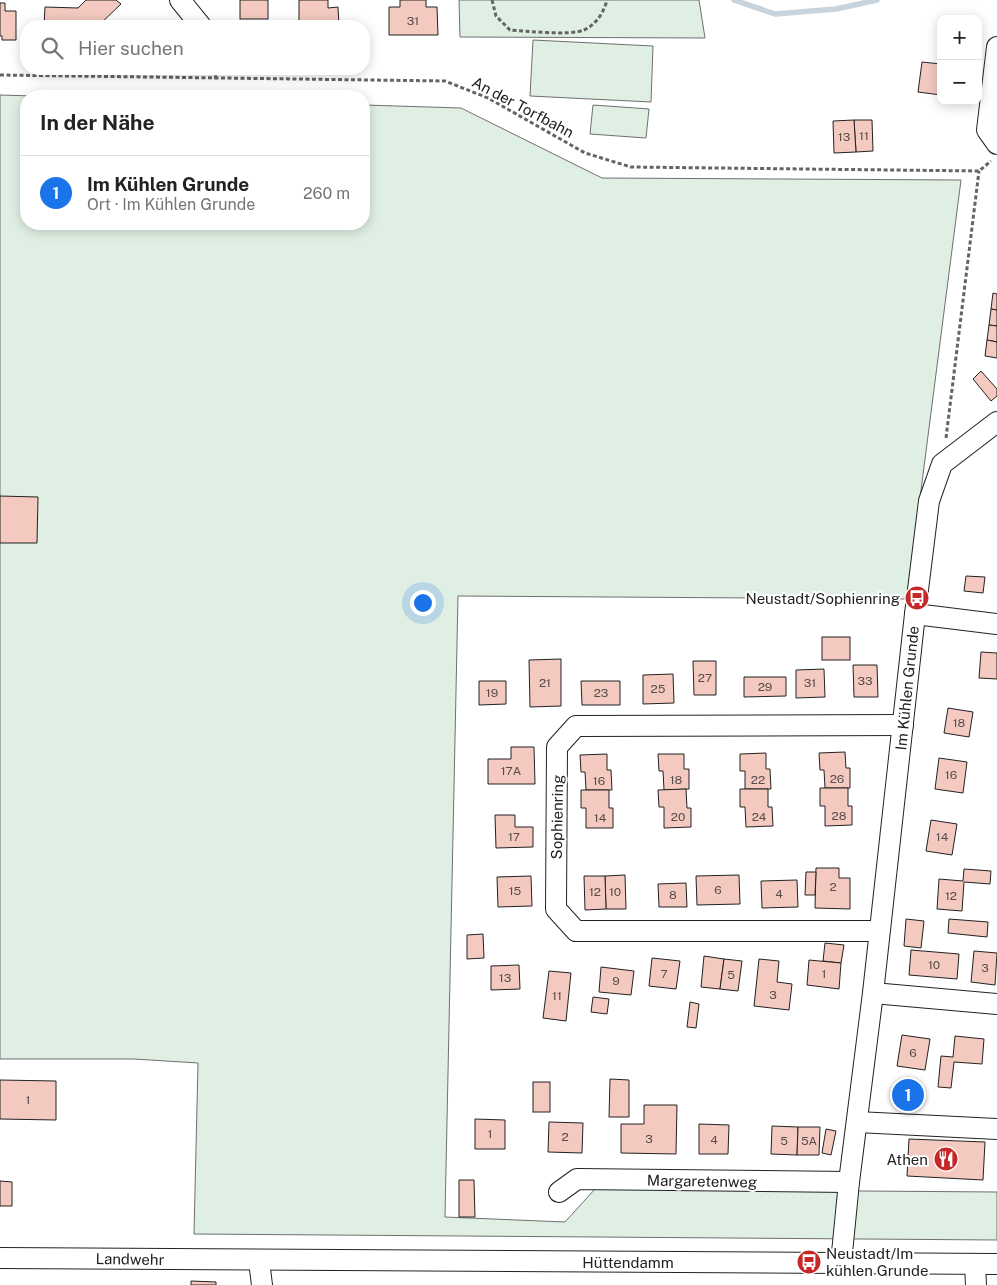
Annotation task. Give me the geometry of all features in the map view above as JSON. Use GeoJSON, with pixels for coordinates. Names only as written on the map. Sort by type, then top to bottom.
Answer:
{"type":"FeatureCollection","features":[{"type":"Feature","properties":{"kind":"street"},"geometry":{"type":"LineString","coordinates":[[180,0],[196,20]]}},
{"type":"Feature","properties":{"kind":"street"},"geometry":{"type":"LineString","coordinates":[[997,47],[987,130],[997,144]]}},
{"type":"Feature","properties":{"kind":"street"},"geometry":{"type":"LineString","coordinates":[[942,464],[997,422]]}},
{"type":"Feature","properties":{"kind":"street","name":"Im Kühlen Grunde"},"geometry":{"type":"LineString","coordinates":[[841,1263],[929,501],[942,464]]}},
{"type":"Feature","properties":{"kind":"street"},"geometry":{"type":"LineString","coordinates":[[915,614],[997,624]]}},
{"type":"Feature","properties":{"kind":"street","name":"Sophienring"},"geometry":{"type":"LineString","coordinates":[[879,931],[576,931],[556,909],[557,747],[576,726],[903,725]]}},
{"type":"Feature","properties":{"kind":"street"},"geometry":{"type":"LineString","coordinates":[[873,993],[997,1004]]}},
{"type":"Feature","properties":{"kind":"street"},"geometry":{"type":"LineString","coordinates":[[857,1122],[997,1129]]}},
{"type":"Feature","properties":{"kind":"street","name":"Margaretenweg"},"geometry":{"type":"LineString","coordinates":[[559,1192],[577,1179],[849,1182]]}},
{"type":"Feature","properties":{"kind":"street","name":"Landwehr"},"geometry":{"type":"LineString","coordinates":[[0,1258],[259,1260]]}},
{"type":"Feature","properties":{"kind":"street"},"geometry":{"type":"LineString","coordinates":[[259,1260],[262,1285]]}},
{"type":"Feature","properties":{"kind":"street","name":"Hüttendamm"},"geometry":{"type":"LineString","coordinates":[[259,1260],[997,1264]]}},
{"type":"Feature","properties":{"kind":"street"},"geometry":{"type":"LineString","coordinates":[[975,1264],[976,1285]]}},
{"type":"Feature","properties":{"kind":"path"},"geometry":{"type":"LineString","coordinates":[[492,0],[496,16],[510,30],[563,32],[584,30],[598,20],[605,8],[606,0]]}},
{"type":"Feature","properties":{"kind":"path","name":"An der Torfbahn"},"geometry":{"type":"LineString","coordinates":[[0,75],[445,81],[488,98],[584,152],[631,167],[979,171]]}},
{"type":"Feature","properties":{"kind":"path"},"geometry":{"type":"LineString","coordinates":[[215,75],[216,79]]}},
{"type":"Feature","properties":{"kind":"path"},"geometry":{"type":"LineString","coordinates":[[942,464],[979,171],[997,156]]}},
{"type":"Feature","properties":{"kind":"green space"},"geometry":{"type":"Polygon","coordinates":[[[459,0],[699,0],[705,38],[460,37],[459,0]]]}},
{"type":"Feature","properties":{"kind":"green space"},"geometry":{"type":"Polygon","coordinates":[[[533,40],[653,46],[651,102],[530,96],[533,40]]]}},
{"type":"Feature","properties":{"kind":"green space"},"geometry":{"type":"Polygon","coordinates":[[[0,95],[20,96],[20,230],[370,230],[370,105],[461,108],[602,178],[961,180],[907,599],[458,596],[445,1217],[565,1222],[595,1189],[997,1192],[997,1240],[194,1234],[198,1063],[134,1059],[0,1059],[0,95]]]}},
{"type":"Feature","properties":{"kind":"green space"},"geometry":{"type":"Polygon","coordinates":[[[593,105],[649,109],[646,138],[590,134],[593,105]]]}},
{"type":"Feature","properties":{"kind":"building"},"geometry":{"type":"Polygon","coordinates":[[[86,0],[116,0],[121,4],[104,20],[44,20],[45,7],[78,8],[86,0]]]}},
{"type":"Feature","properties":{"kind":"building"},"geometry":{"type":"Polygon","coordinates":[[[240,0],[268,0],[268,19],[240,19],[240,0]]]}},
{"type":"Feature","properties":{"kind":"building"},"geometry":{"type":"Polygon","coordinates":[[[299,0],[328,0],[328,8],[338,7],[339,20],[299,20],[299,0]]]}},
{"type":"Feature","properties":{"kind":"building"},"geometry":{"type":"Polygon","coordinates":[[[400,0],[426,0],[426,7],[437,7],[438,35],[389,35],[389,7],[400,7],[400,0]]]}},
{"type":"Feature","properties":{"kind":"building"},"geometry":{"type":"Polygon","coordinates":[[[0,3],[5,3],[5,11],[16,11],[16,40],[2,40],[2,36],[0,36],[0,3]]]}},
{"type":"Feature","properties":{"kind":"building"},"geometry":{"type":"Polygon","coordinates":[[[922,62],[937,64],[937,94],[918,92],[922,62]]]}},
{"type":"Feature","properties":{"kind":"building"},"geometry":{"type":"Polygon","coordinates":[[[854,120],[872,120],[873,151],[856,152],[854,120]]]}},
{"type":"Feature","properties":{"kind":"building"},"geometry":{"type":"Polygon","coordinates":[[[854,120],[856,152],[834,153],[833,121],[854,120]]]}},
{"type":"Feature","properties":{"kind":"building"},"geometry":{"type":"Polygon","coordinates":[[[993,293],[997,294],[997,310],[991,309],[993,293]]]}},
{"type":"Feature","properties":{"kind":"building"},"geometry":{"type":"Polygon","coordinates":[[[991,309],[997,310],[997,326],[989,325],[991,309]]]}},
{"type":"Feature","properties":{"kind":"building"},"geometry":{"type":"Polygon","coordinates":[[[989,325],[997,326],[997,342],[987,340],[989,325]]]}},
{"type":"Feature","properties":{"kind":"building"},"geometry":{"type":"Polygon","coordinates":[[[987,340],[997,342],[997,358],[985,356],[987,340]]]}},
{"type":"Feature","properties":{"kind":"building"},"geometry":{"type":"Polygon","coordinates":[[[981,371],[997,389],[997,396],[991,401],[973,379],[981,371]]]}},
{"type":"Feature","properties":{"kind":"building"},"geometry":{"type":"Polygon","coordinates":[[[0,496],[38,497],[37,543],[0,543],[0,496]]]}},
{"type":"Feature","properties":{"kind":"building"},"geometry":{"type":"Polygon","coordinates":[[[966,576],[985,577],[983,593],[964,591],[966,576]]]}},
{"type":"Feature","properties":{"kind":"building"},"geometry":{"type":"Polygon","coordinates":[[[822,637],[850,637],[850,660],[822,660],[822,637]]]}},
{"type":"Feature","properties":{"kind":"building"},"geometry":{"type":"Polygon","coordinates":[[[981,652],[997,653],[997,679],[979,678],[981,652]]]}},
{"type":"Feature","properties":{"kind":"building"},"geometry":{"type":"Polygon","coordinates":[[[561,659],[561,706],[530,707],[529,660],[561,659]]]}},
{"type":"Feature","properties":{"kind":"building"},"geometry":{"type":"Polygon","coordinates":[[[693,661],[716,661],[716,695],[694,695],[693,661]]]}},
{"type":"Feature","properties":{"kind":"building"},"geometry":{"type":"Polygon","coordinates":[[[853,665],[877,665],[878,697],[854,697],[853,665]]]}},
{"type":"Feature","properties":{"kind":"building"},"geometry":{"type":"Polygon","coordinates":[[[824,669],[825,697],[796,698],[796,670],[824,669]]]}},
{"type":"Feature","properties":{"kind":"building"},"geometry":{"type":"Polygon","coordinates":[[[673,674],[674,703],[643,704],[643,675],[673,674]]]}},
{"type":"Feature","properties":{"kind":"building"},"geometry":{"type":"Polygon","coordinates":[[[744,677],[786,677],[786,696],[744,697],[744,677]]]}},
{"type":"Feature","properties":{"kind":"building"},"geometry":{"type":"Polygon","coordinates":[[[479,681],[506,681],[506,704],[479,705],[479,681]]]}},
{"type":"Feature","properties":{"kind":"building"},"geometry":{"type":"Polygon","coordinates":[[[581,681],[620,681],[620,705],[582,705],[581,681]]]}},
{"type":"Feature","properties":{"kind":"building"},"geometry":{"type":"Polygon","coordinates":[[[948,708],[973,712],[969,737],[944,733],[948,708]]]}},
{"type":"Feature","properties":{"kind":"building"},"geometry":{"type":"Polygon","coordinates":[[[511,747],[534,747],[535,784],[488,784],[488,759],[511,759],[511,747]]]}},
{"type":"Feature","properties":{"kind":"building"},"geometry":{"type":"Polygon","coordinates":[[[845,752],[846,768],[850,768],[850,788],[825,788],[824,770],[820,770],[819,753],[845,752]]]}},
{"type":"Feature","properties":{"kind":"building"},"geometry":{"type":"Polygon","coordinates":[[[766,753],[766,769],[770,769],[771,789],[745,789],[745,771],[740,771],[740,754],[766,753]]]}},
{"type":"Feature","properties":{"kind":"building"},"geometry":{"type":"Polygon","coordinates":[[[607,754],[607,770],[611,770],[612,790],[586,790],[585,772],[581,772],[580,755],[607,754]]]}},
{"type":"Feature","properties":{"kind":"building"},"geometry":{"type":"Polygon","coordinates":[[[658,754],[684,754],[684,769],[689,769],[689,789],[664,790],[663,771],[659,771],[658,754]]]}},
{"type":"Feature","properties":{"kind":"building"},"geometry":{"type":"Polygon","coordinates":[[[939,758],[967,762],[963,793],[935,789],[939,758]]]}},
{"type":"Feature","properties":{"kind":"building"},"geometry":{"type":"Polygon","coordinates":[[[820,788],[848,788],[848,806],[852,806],[852,825],[825,826],[825,806],[820,806],[820,788]]]}},
{"type":"Feature","properties":{"kind":"building"},"geometry":{"type":"Polygon","coordinates":[[[686,789],[687,808],[691,808],[691,827],[664,828],[664,807],[659,807],[658,790],[686,789]]]}},
{"type":"Feature","properties":{"kind":"building"},"geometry":{"type":"Polygon","coordinates":[[[740,789],[768,789],[768,807],[772,807],[773,826],[746,827],[745,807],[740,807],[740,789]]]}},
{"type":"Feature","properties":{"kind":"building"},"geometry":{"type":"Polygon","coordinates":[[[581,790],[609,790],[609,808],[613,808],[613,828],[586,828],[586,808],[581,808],[581,790]]]}},
{"type":"Feature","properties":{"kind":"building"},"geometry":{"type":"Polygon","coordinates":[[[495,815],[515,815],[515,827],[533,827],[533,847],[496,848],[495,815]]]}},
{"type":"Feature","properties":{"kind":"building"},"geometry":{"type":"Polygon","coordinates":[[[931,820],[957,824],[952,855],[926,851],[931,820]]]}},
{"type":"Feature","properties":{"kind":"building"},"geometry":{"type":"Polygon","coordinates":[[[816,868],[839,868],[839,878],[850,878],[850,909],[815,908],[816,868]]]}},
{"type":"Feature","properties":{"kind":"building"},"geometry":{"type":"Polygon","coordinates":[[[964,869],[991,871],[990,884],[964,882],[962,911],[937,909],[939,879],[963,881],[964,869]]]}},
{"type":"Feature","properties":{"kind":"building"},"geometry":{"type":"Polygon","coordinates":[[[806,872],[816,872],[815,895],[805,895],[806,872]]]}},
{"type":"Feature","properties":{"kind":"building"},"geometry":{"type":"Polygon","coordinates":[[[625,875],[626,909],[606,909],[605,876],[625,875]]]}},
{"type":"Feature","properties":{"kind":"building"},"geometry":{"type":"Polygon","coordinates":[[[739,875],[740,904],[697,905],[696,876],[739,875]]]}},
{"type":"Feature","properties":{"kind":"building"},"geometry":{"type":"Polygon","coordinates":[[[531,876],[532,906],[498,907],[497,877],[531,876]]]}},
{"type":"Feature","properties":{"kind":"building"},"geometry":{"type":"Polygon","coordinates":[[[584,876],[605,876],[606,909],[585,910],[584,876]]]}},
{"type":"Feature","properties":{"kind":"building"},"geometry":{"type":"Polygon","coordinates":[[[797,880],[798,907],[762,908],[761,881],[797,880]]]}},
{"type":"Feature","properties":{"kind":"building"},"geometry":{"type":"Polygon","coordinates":[[[686,883],[687,907],[659,907],[658,884],[686,883]]]}},
{"type":"Feature","properties":{"kind":"building"},"geometry":{"type":"Polygon","coordinates":[[[906,919],[924,921],[921,948],[904,946],[906,919]]]}},
{"type":"Feature","properties":{"kind":"building"},"geometry":{"type":"Polygon","coordinates":[[[949,919],[988,922],[987,937],[948,933],[949,919]]]}},
{"type":"Feature","properties":{"kind":"building"},"geometry":{"type":"Polygon","coordinates":[[[483,934],[484,958],[467,959],[467,935],[483,934]]]}},
{"type":"Feature","properties":{"kind":"building"},"geometry":{"type":"Polygon","coordinates":[[[825,943],[844,945],[841,963],[823,961],[825,943]]]}},
{"type":"Feature","properties":{"kind":"building"},"geometry":{"type":"Polygon","coordinates":[[[911,950],[959,954],[957,979],[909,975],[911,950]]]}},
{"type":"Feature","properties":{"kind":"building"},"geometry":{"type":"Polygon","coordinates":[[[974,951],[997,953],[995,985],[971,982],[974,951]]]}},
{"type":"Feature","properties":{"kind":"building"},"geometry":{"type":"Polygon","coordinates":[[[704,956],[724,959],[720,989],[701,987],[704,956]]]}},
{"type":"Feature","properties":{"kind":"building"},"geometry":{"type":"Polygon","coordinates":[[[652,958],[680,961],[676,989],[649,986],[652,958]]]}},
{"type":"Feature","properties":{"kind":"building"},"geometry":{"type":"Polygon","coordinates":[[[724,959],[742,961],[738,991],[720,989],[724,959]]]}},
{"type":"Feature","properties":{"kind":"building"},"geometry":{"type":"Polygon","coordinates":[[[759,959],[779,961],[777,982],[792,984],[789,1010],[754,1006],[759,959]]]}},
{"type":"Feature","properties":{"kind":"building"},"geometry":{"type":"Polygon","coordinates":[[[809,960],[841,963],[839,989],[807,985],[809,960]]]}},
{"type":"Feature","properties":{"kind":"building"},"geometry":{"type":"Polygon","coordinates":[[[519,965],[520,989],[491,990],[491,966],[519,965]]]}},
{"type":"Feature","properties":{"kind":"building"},"geometry":{"type":"Polygon","coordinates":[[[601,967],[634,971],[631,995],[599,992],[601,967]]]}},
{"type":"Feature","properties":{"kind":"building"},"geometry":{"type":"Polygon","coordinates":[[[549,971],[571,973],[566,1021],[543,1018],[549,971]]]}},
{"type":"Feature","properties":{"kind":"building"},"geometry":{"type":"Polygon","coordinates":[[[593,997],[609,999],[607,1014],[591,1012],[593,997]]]}},
{"type":"Feature","properties":{"kind":"building"},"geometry":{"type":"Polygon","coordinates":[[[690,1002],[699,1004],[696,1028],[687,1027],[690,1002]]]}},
{"type":"Feature","properties":{"kind":"building"},"geometry":{"type":"Polygon","coordinates":[[[902,1035],[930,1039],[925,1070],[897,1066],[902,1035]]]}},
{"type":"Feature","properties":{"kind":"building"},"geometry":{"type":"Polygon","coordinates":[[[955,1036],[984,1039],[982,1064],[954,1062],[951,1088],[938,1087],[941,1056],[953,1057],[955,1036]]]}},
{"type":"Feature","properties":{"kind":"building"},"geometry":{"type":"Polygon","coordinates":[[[610,1079],[629,1080],[629,1117],[609,1117],[610,1079]]]}},
{"type":"Feature","properties":{"kind":"building"},"geometry":{"type":"Polygon","coordinates":[[[0,1080],[56,1081],[56,1120],[0,1119],[0,1080]]]}},
{"type":"Feature","properties":{"kind":"building"},"geometry":{"type":"Polygon","coordinates":[[[533,1082],[550,1082],[550,1112],[533,1112],[533,1082]]]}},
{"type":"Feature","properties":{"kind":"building"},"geometry":{"type":"Polygon","coordinates":[[[896,1086],[922,1090],[920,1103],[894,1100],[896,1086]]]}},
{"type":"Feature","properties":{"kind":"building"},"geometry":{"type":"Polygon","coordinates":[[[644,1105],[677,1105],[676,1154],[621,1153],[621,1124],[644,1124],[644,1105]]]}},
{"type":"Feature","properties":{"kind":"building"},"geometry":{"type":"Polygon","coordinates":[[[475,1119],[505,1120],[505,1149],[475,1149],[475,1119]]]}},
{"type":"Feature","properties":{"kind":"building"},"geometry":{"type":"Polygon","coordinates":[[[549,1122],[583,1123],[582,1153],[548,1152],[549,1122]]]}},
{"type":"Feature","properties":{"kind":"building"},"geometry":{"type":"Polygon","coordinates":[[[699,1124],[729,1125],[728,1154],[699,1154],[699,1124]]]}},
{"type":"Feature","properties":{"kind":"building"},"geometry":{"type":"Polygon","coordinates":[[[772,1126],[798,1127],[797,1155],[771,1154],[772,1126]]]}},
{"type":"Feature","properties":{"kind":"building"},"geometry":{"type":"Polygon","coordinates":[[[798,1127],[820,1127],[819,1155],[797,1155],[798,1127]]]}},
{"type":"Feature","properties":{"kind":"building"},"geometry":{"type":"Polygon","coordinates":[[[826,1129],[836,1131],[831,1155],[822,1153],[826,1129]]]}},
{"type":"Feature","properties":{"kind":"building","name":"Athen"},"geometry":{"type":"Polygon","coordinates":[[[909,1139],[985,1142],[983,1180],[907,1176],[909,1139]]]}},
{"type":"Feature","properties":{"kind":"building"},"geometry":{"type":"Polygon","coordinates":[[[459,1180],[474,1180],[475,1217],[459,1217],[459,1180]]]}},
{"type":"Feature","properties":{"kind":"building"},"geometry":{"type":"Polygon","coordinates":[[[0,1181],[12,1182],[12,1206],[0,1206],[0,1181]]]}},
{"type":"Feature","properties":{"kind":"building"},"geometry":{"type":"Polygon","coordinates":[[[191,1281],[216,1282],[216,1285],[191,1285],[191,1281]]]}},
{"type":"Feature","properties":{"kind":"waterway"},"geometry":{"type":"LineString","coordinates":[[734,0],[775,14],[836,9],[877,0]]}},
{"type":"Feature","properties":{"kind":"place","name":"Neustadt/Sophienring"},"geometry":{"type":"Point","coordinates":[917,598]}},
{"type":"Feature","properties":{"kind":"place","name":"Im Kühlen Grunde"},"geometry":{"type":"Point","coordinates":[908,1095]}},
{"type":"Feature","properties":{"kind":"place","name":"Athen"},"geometry":{"type":"Point","coordinates":[946,1159]}},
{"type":"Feature","properties":{"kind":"place","name":"Neustadt/Im kühlen Grunde"},"geometry":{"type":"Point","coordinates":[809,1262]}}]}
